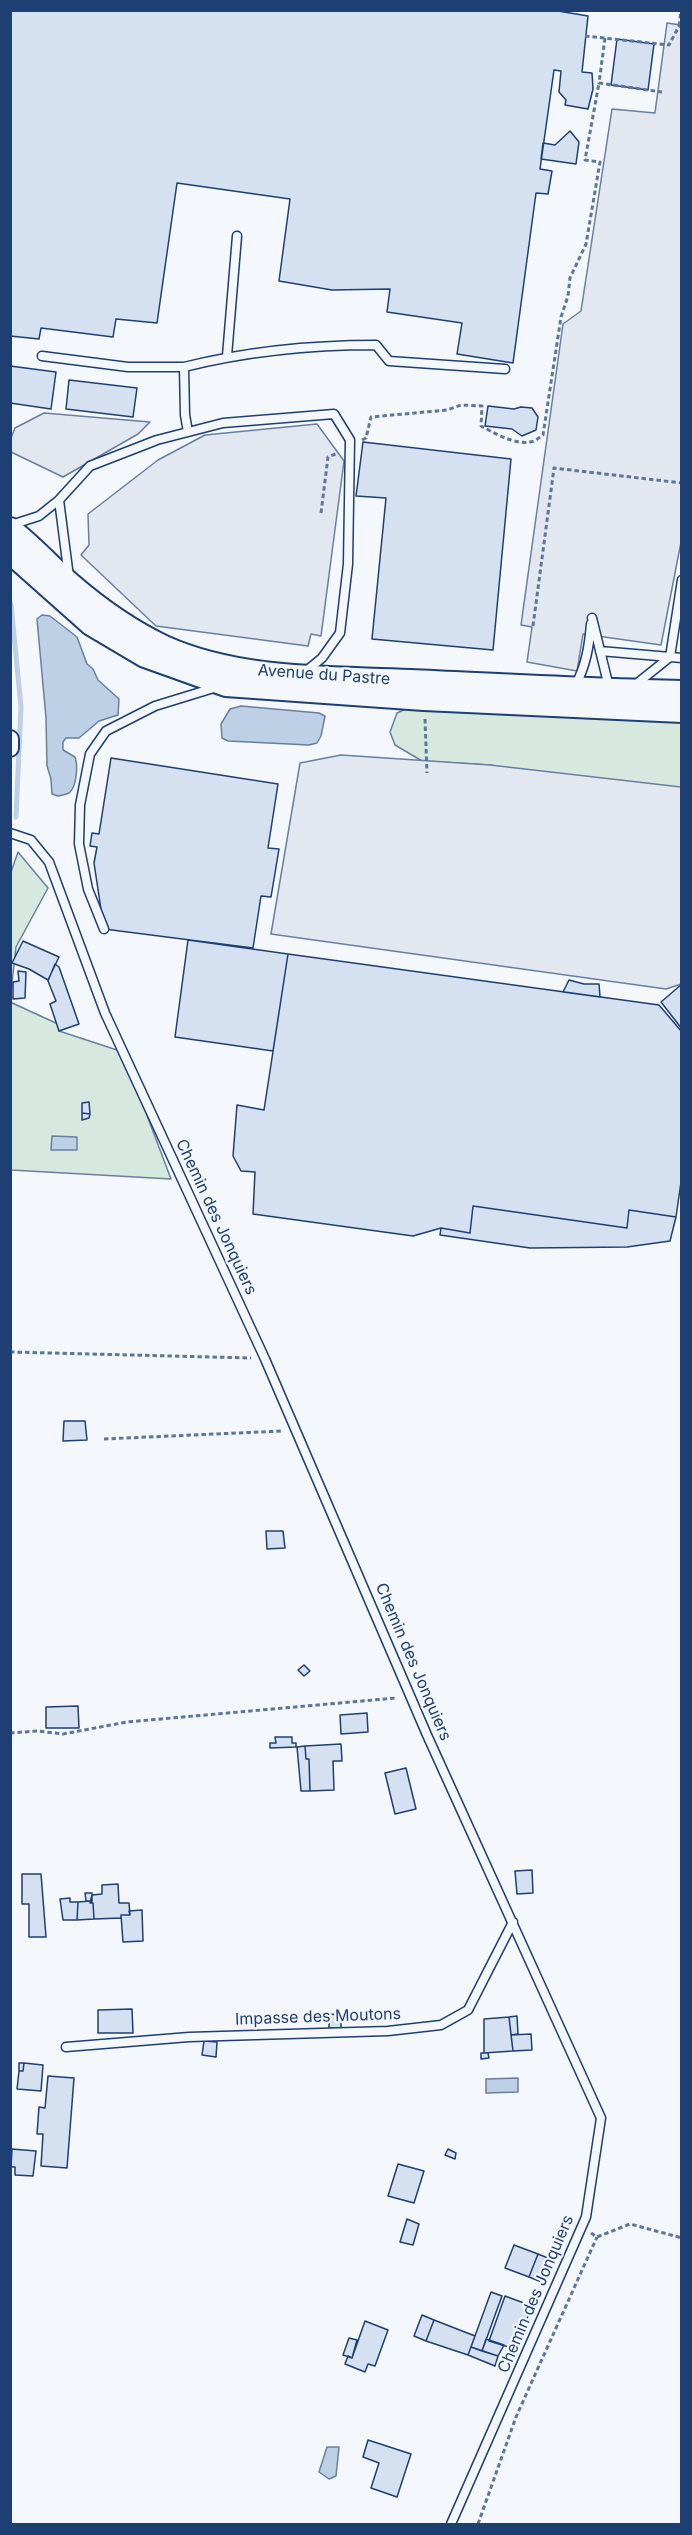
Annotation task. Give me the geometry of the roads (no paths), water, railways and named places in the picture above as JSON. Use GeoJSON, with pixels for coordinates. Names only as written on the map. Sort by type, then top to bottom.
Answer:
{"type":"FeatureCollection","features":[{"type":"Feature","properties":{"kind":"street","name":"Avenue du Pastre"},"geometry":{"type":"LineString","coordinates":[[10,527],[70,584],[124,625],[165,647],[194,658],[239,669],[301,676],[681,692]]}},
{"type":"Feature","properties":{"kind":"street","name":"Avenue du Pastre"},"geometry":{"type":"LineString","coordinates":[[10,552],[91,624],[145,656],[226,685],[424,699],[681,711]]}},
{"type":"Feature","properties":{"kind":"street"},"geometry":{"type":"LineString","coordinates":[[10,739],[10,748]]}},
{"type":"Feature","properties":{"kind":"lane"},"geometry":{"type":"LineString","coordinates":[[227,356],[237,236]]}},
{"type":"Feature","properties":{"kind":"lane"},"geometry":{"type":"LineString","coordinates":[[42,356],[128,367],[184,367],[227,356],[315,345],[376,345],[389,361],[505,369]]}},
{"type":"Feature","properties":{"kind":"lane"},"geometry":{"type":"LineString","coordinates":[[184,367],[185,415],[188,432]]}},
{"type":"Feature","properties":{"kind":"lane"},"geometry":{"type":"LineString","coordinates":[[10,527],[39,516],[59,500],[90,466],[157,440],[223,423],[334,414],[350,440],[348,564],[340,633],[322,658],[301,676]]}},
{"type":"Feature","properties":{"kind":"lane"},"geometry":{"type":"LineString","coordinates":[[59,500],[70,584]]}},
{"type":"Feature","properties":{"kind":"lane"},"geometry":{"type":"LineString","coordinates":[[574,688],[583,671],[589,649],[592,618],[600,651],[619,691],[670,657],[681,580]]}},
{"type":"Feature","properties":{"kind":"lane"},"geometry":{"type":"LineString","coordinates":[[600,651],[681,658]]}},
{"type":"Feature","properties":{"kind":"lane"},"geometry":{"type":"LineString","coordinates":[[104,929],[88,889],[79,844],[80,805],[90,754],[106,731],[145,711],[226,685]]}},
{"type":"Feature","properties":{"kind":"lane","name":"Chemin des Jonquiers"},"geometry":{"type":"LineString","coordinates":[[10,833],[31,840],[49,862],[105,1013],[265,1359],[412,1697],[601,2118],[586,2217],[451,2524]]}},
{"type":"Feature","properties":{"kind":"lane","name":"Impasse des Moutons"},"geometry":{"type":"LineString","coordinates":[[66,2047],[189,2037],[388,2031],[441,2025],[468,2010],[513,1922]]}},
{"type":"Feature","properties":{"kind":"water"},"geometry":{"type":"Polygon","coordinates":[[[42,615],[50,616],[77,637],[87,664],[93,669],[98,680],[119,699],[118,715],[99,721],[79,738],[66,738],[63,742],[63,750],[75,757],[76,776],[72,790],[68,794],[58,796],[52,794],[47,766],[46,718],[37,619],[42,615]]]}},
{"type":"Feature","properties":{"kind":"water"},"geometry":{"type":"Polygon","coordinates":[[[241,706],[319,713],[325,716],[321,736],[317,743],[309,745],[228,741],[222,738],[221,724],[230,709],[241,706]]]}},
{"type":"Feature","properties":{"kind":"water"},"geometry":{"type":"Polygon","coordinates":[[[52,1136],[77,1137],[77,1150],[51,1150],[52,1136]]]}},
{"type":"Feature","properties":{"kind":"water"},"geometry":{"type":"Polygon","coordinates":[[[518,2078],[518,2092],[486,2093],[486,2079],[518,2078]]]}},
{"type":"Feature","properties":{"kind":"water"},"geometry":{"type":"Polygon","coordinates":[[[327,2447],[339,2447],[336,2476],[329,2479],[319,2472],[327,2447]]]}},
{"type":"Feature","properties":{"kind":"waterway"},"geometry":{"type":"LineString","coordinates":[[11,604],[21,707],[16,817]]}}]}
